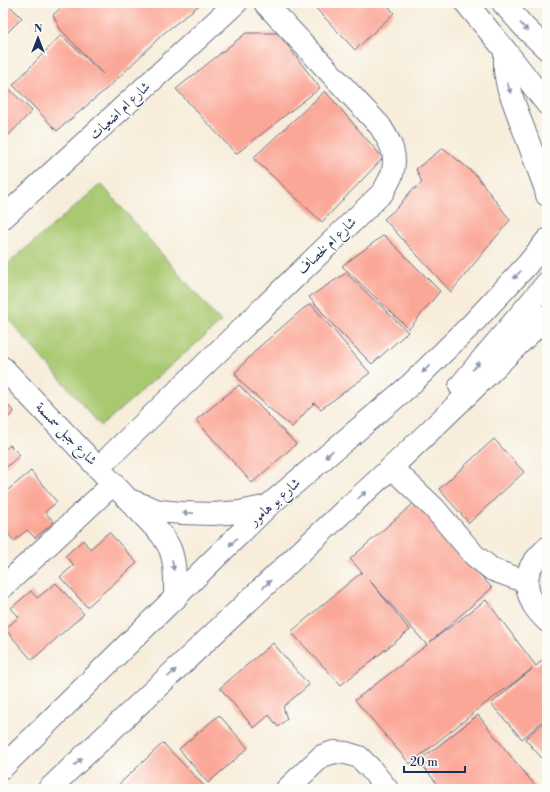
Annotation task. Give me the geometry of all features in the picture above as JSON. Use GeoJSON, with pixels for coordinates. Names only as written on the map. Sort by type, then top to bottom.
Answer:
{"type":"FeatureCollection","features":[{"type":"Feature","properties":{"kind":"street","name":"شارع ام اضعيات"},"geometry":{"type":"LineString","coordinates":[[3,218],[236,3]]}},
{"type":"Feature","properties":{"kind":"street","name":"شارع ام لخصاف"},"geometry":{"type":"LineString","coordinates":[[98,468],[383,192],[392,175],[395,158],[389,140],[380,126],[265,3]]}},
{"type":"Feature","properties":{"kind":"street"},"geometry":{"type":"LineString","coordinates":[[466,3],[547,104]]}},
{"type":"Feature","properties":{"kind":"street"},"geometry":{"type":"LineString","coordinates":[[503,3],[525,28],[547,49]]}},
{"type":"Feature","properties":{"kind":"street"},"geometry":{"type":"LineString","coordinates":[[505,50],[505,71],[508,87],[547,195]]}},
{"type":"Feature","properties":{"kind":"street","name":"شارع بو هامور"},"geometry":{"type":"LineString","coordinates":[[3,767],[268,506],[409,386],[471,325],[527,264],[545,237]]}},
{"type":"Feature","properties":{"kind":"street"},"geometry":{"type":"LineString","coordinates":[[440,422],[448,406],[467,377],[547,283]]}},
{"type":"Feature","properties":{"kind":"street"},"geometry":{"type":"LineString","coordinates":[[49,789],[392,468],[547,316]]}},
{"type":"Feature","properties":{"kind":"street"},"geometry":{"type":"LineString","coordinates":[[440,422],[547,334]]}},
{"type":"Feature","properties":{"kind":"street","name":"شارع جبل سمسمة"},"geometry":{"type":"LineString","coordinates":[[3,368],[162,535],[170,549],[174,563],[175,599]]}},
{"type":"Feature","properties":{"kind":"street"},"geometry":{"type":"LineString","coordinates":[[392,468],[434,508],[475,556],[493,570],[527,582]]}},
{"type":"Feature","properties":{"kind":"street"},"geometry":{"type":"LineString","coordinates":[[3,587],[113,484]]}},
{"type":"Feature","properties":{"kind":"street","name":"شارع جبل سمسمة"},"geometry":{"type":"LineString","coordinates":[[128,500],[159,511],[182,513],[213,514],[240,512],[268,506]]}},
{"type":"Feature","properties":{"kind":"street"},"geometry":{"type":"LineString","coordinates":[[547,548],[533,562],[528,572],[527,582],[528,593],[533,605],[547,621]]}},
{"type":"Feature","properties":{"kind":"street"},"geometry":{"type":"LineString","coordinates":[[287,789],[322,756],[334,752],[346,753],[358,757],[370,768],[387,789]]}},
{"type":"Feature","properties":{"kind":"green space"},"geometry":{"type":"Polygon","coordinates":[[[101,184],[221,322],[101,426],[3,313],[3,268],[101,184]]]}},
{"type":"Feature","properties":{"kind":"building"},"geometry":{"type":"Polygon","coordinates":[[[3,3],[7,3],[22,18],[3,37],[3,3]]]}},
{"type":"Feature","properties":{"kind":"building"},"geometry":{"type":"Polygon","coordinates":[[[66,3],[202,3],[164,33],[112,84],[57,131],[13,85],[61,35],[103,74],[60,29],[53,15],[66,3]]]}},
{"type":"Feature","properties":{"kind":"building"},"geometry":{"type":"Polygon","coordinates":[[[311,3],[386,3],[394,13],[355,50],[311,3]]]}},
{"type":"Feature","properties":{"kind":"building"},"geometry":{"type":"Polygon","coordinates":[[[246,33],[278,33],[320,88],[236,154],[176,89],[246,33]]]}},
{"type":"Feature","properties":{"kind":"building"},"geometry":{"type":"Polygon","coordinates":[[[7,87],[32,111],[3,141],[3,91],[7,87]]]}},
{"type":"Feature","properties":{"kind":"building"},"geometry":{"type":"Polygon","coordinates":[[[325,91],[383,158],[322,222],[253,158],[325,91]]]}},
{"type":"Feature","properties":{"kind":"building"},"geometry":{"type":"Polygon","coordinates":[[[443,148],[476,175],[510,220],[451,292],[384,219],[398,207],[410,192],[422,183],[416,169],[443,148]]]}},
{"type":"Feature","properties":{"kind":"building"},"geometry":{"type":"Polygon","coordinates":[[[384,235],[440,291],[409,329],[342,266],[384,235]]]}},
{"type":"Feature","properties":{"kind":"building"},"geometry":{"type":"Polygon","coordinates":[[[346,273],[408,332],[372,364],[334,326],[309,297],[346,273]]]}},
{"type":"Feature","properties":{"kind":"building"},"geometry":{"type":"Polygon","coordinates":[[[311,304],[370,373],[321,409],[314,403],[292,427],[242,383],[235,373],[259,347],[304,308],[311,304]]]}},
{"type":"Feature","properties":{"kind":"building"},"geometry":{"type":"Polygon","coordinates":[[[239,385],[296,444],[252,483],[196,420],[239,385]]]}},
{"type":"Feature","properties":{"kind":"building"},"geometry":{"type":"Polygon","coordinates":[[[3,400],[14,412],[3,422],[3,400]]]}},
{"type":"Feature","properties":{"kind":"building"},"geometry":{"type":"Polygon","coordinates":[[[494,439],[524,472],[469,523],[439,489],[494,439]]]}},
{"type":"Feature","properties":{"kind":"building"},"geometry":{"type":"Polygon","coordinates":[[[10,445],[20,455],[3,470],[3,451],[10,445]]]}},
{"type":"Feature","properties":{"kind":"building"},"geometry":{"type":"Polygon","coordinates":[[[31,471],[57,502],[45,512],[54,522],[35,538],[27,530],[14,541],[3,528],[3,494],[31,471]]]}},
{"type":"Feature","properties":{"kind":"building"},"geometry":{"type":"Polygon","coordinates":[[[415,502],[492,588],[430,642],[486,600],[536,666],[547,655],[547,717],[522,739],[491,704],[532,669],[477,710],[410,764],[355,700],[427,645],[369,580],[410,630],[341,685],[291,632],[362,572],[350,559],[415,502]]]}},
{"type":"Feature","properties":{"kind":"building"},"geometry":{"type":"Polygon","coordinates":[[[109,532],[137,563],[87,607],[60,577],[74,565],[65,556],[83,540],[90,549],[109,532]]]}},
{"type":"Feature","properties":{"kind":"building"},"geometry":{"type":"Polygon","coordinates":[[[56,583],[84,614],[32,660],[5,629],[19,617],[11,608],[31,591],[37,598],[56,583]]]}},
{"type":"Feature","properties":{"kind":"building"},"geometry":{"type":"Polygon","coordinates":[[[273,643],[309,685],[283,707],[287,719],[278,727],[269,715],[254,728],[220,688],[273,643]]]}},
{"type":"Feature","properties":{"kind":"building"},"geometry":{"type":"Polygon","coordinates":[[[219,715],[248,748],[208,783],[179,749],[219,715]]]}},
{"type":"Feature","properties":{"kind":"building"},"geometry":{"type":"Polygon","coordinates":[[[478,715],[538,789],[441,789],[419,761],[478,715]]]}},
{"type":"Feature","properties":{"kind":"building"},"geometry":{"type":"Polygon","coordinates":[[[547,719],[547,764],[525,739],[547,719]]]}},
{"type":"Feature","properties":{"kind":"building"},"geometry":{"type":"Polygon","coordinates":[[[163,743],[207,789],[114,789],[163,743]]]}}]}
